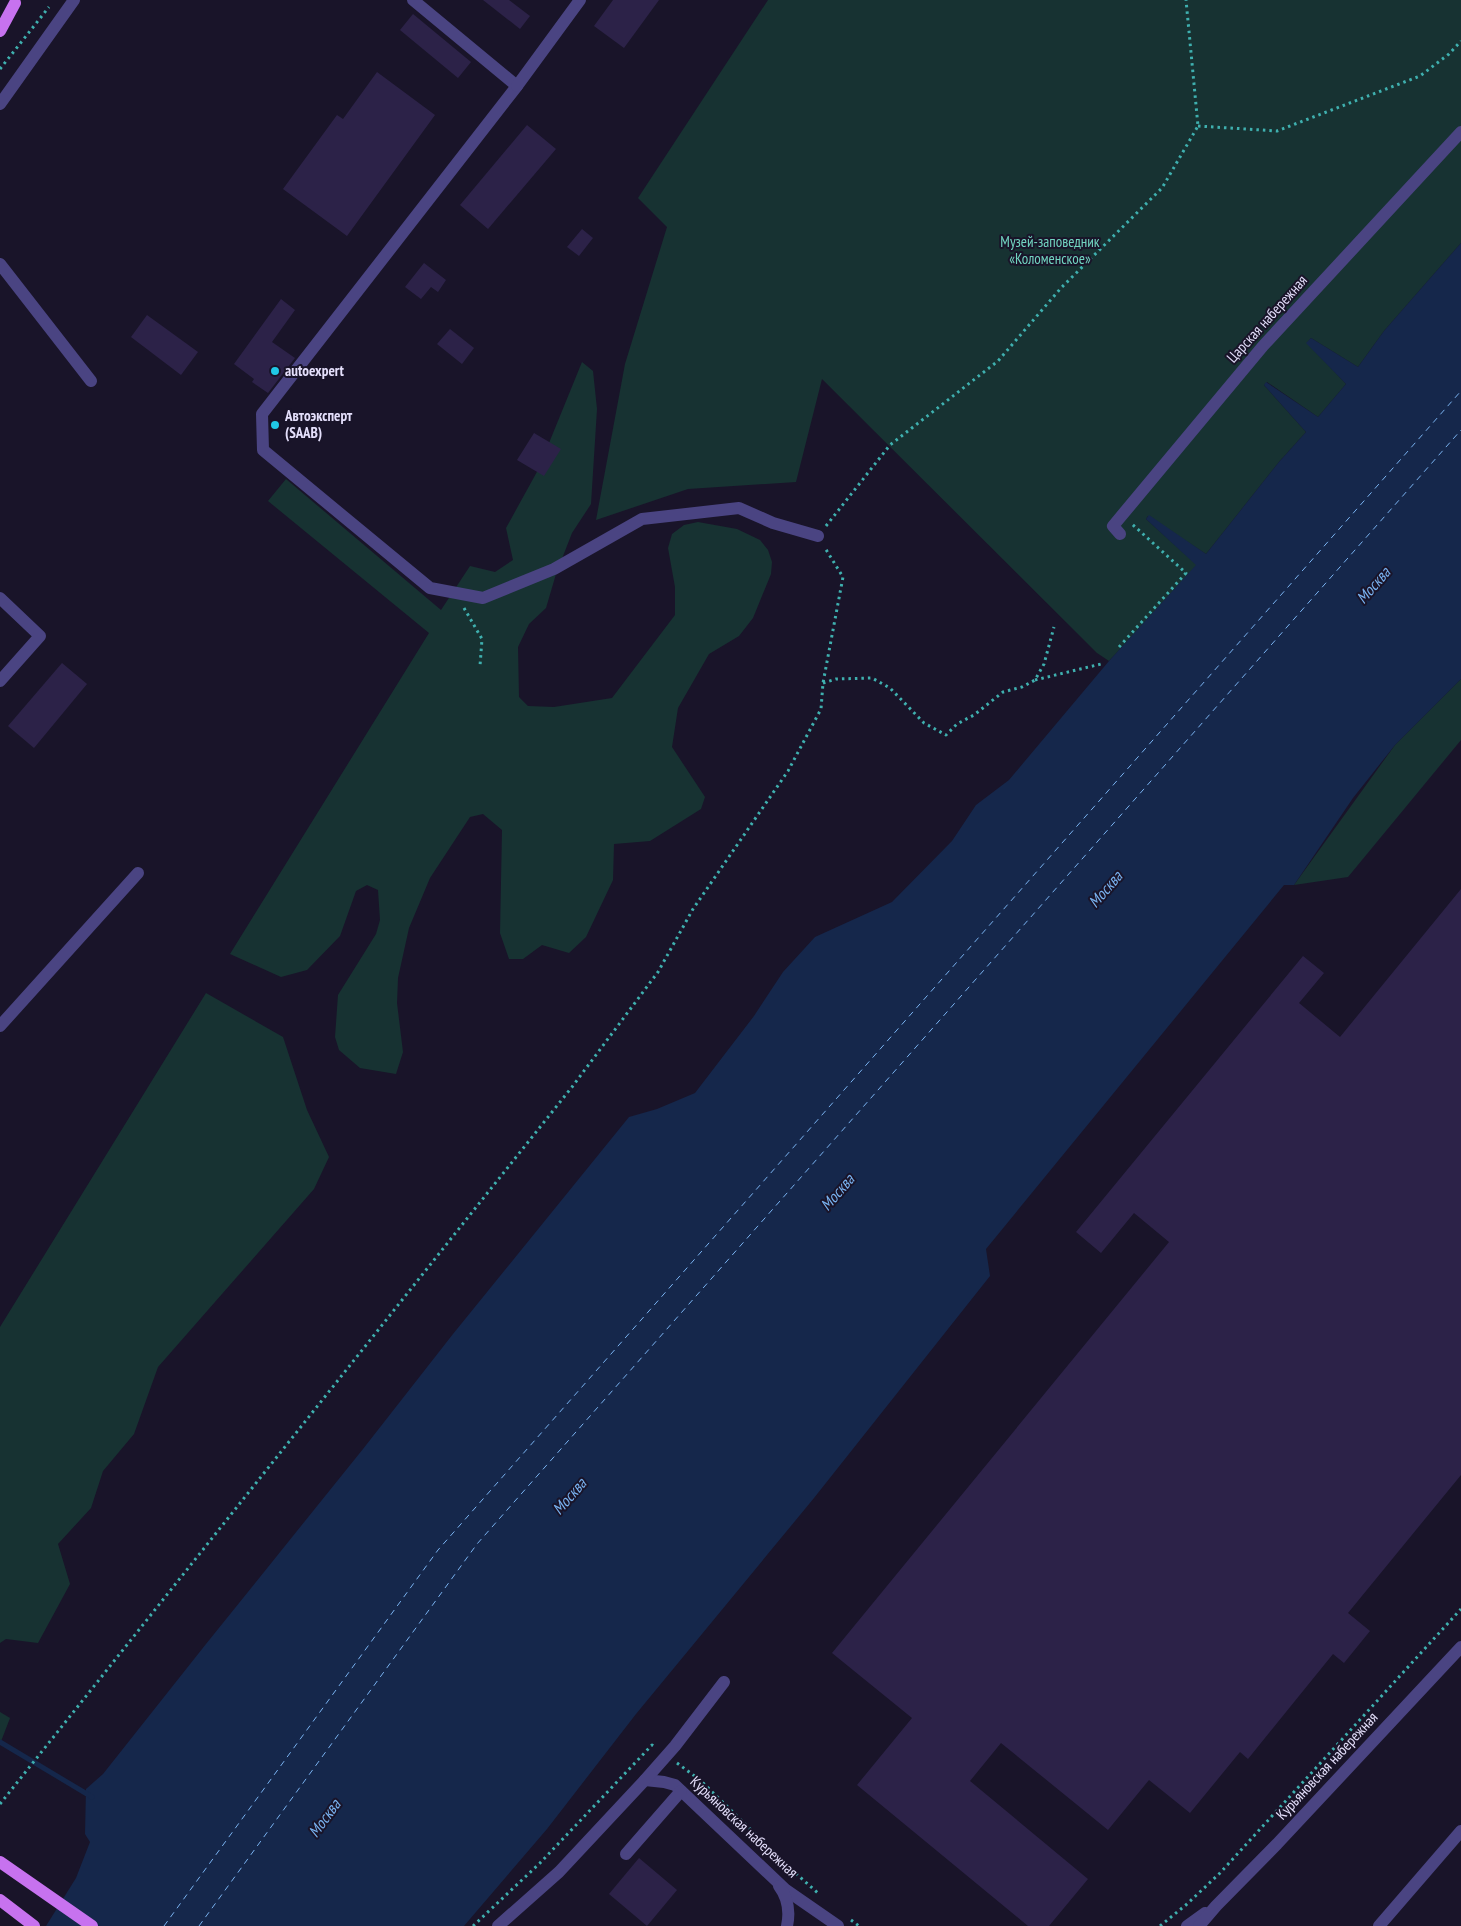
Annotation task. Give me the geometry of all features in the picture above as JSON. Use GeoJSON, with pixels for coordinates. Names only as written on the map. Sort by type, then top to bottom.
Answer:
{"type":"FeatureCollection","features":[{"type":"Feature","properties":{"kind":"main road"},"geometry":{"type":"LineString","coordinates":[[0,22],[16,1]]}},
{"type":"Feature","properties":{"kind":"main road"},"geometry":{"type":"LineString","coordinates":[[0,31],[16,1]]}},
{"type":"Feature","properties":{"kind":"main road"},"geometry":{"type":"LineString","coordinates":[[0,1862],[92,1926]]}},
{"type":"Feature","properties":{"kind":"main road"},"geometry":{"type":"LineString","coordinates":[[0,1900],[34,1926]]}},
{"type":"Feature","properties":{"kind":"street"},"geometry":{"type":"LineString","coordinates":[[0,104],[74,0]]}},
{"type":"Feature","properties":{"kind":"street"},"geometry":{"type":"LineString","coordinates":[[413,0],[517,86]]}},
{"type":"Feature","properties":{"kind":"street"},"geometry":{"type":"LineString","coordinates":[[580,0],[517,86],[262,414],[263,450],[430,588],[483,598],[554,570],[642,519],[739,508],[774,523],[818,536]]}},
{"type":"Feature","properties":{"kind":"street","name":"Царская набережная"},"geometry":{"type":"LineString","coordinates":[[1120,534],[1113,526],[1263,346],[1461,132]]}},
{"type":"Feature","properties":{"kind":"street"},"geometry":{"type":"LineString","coordinates":[[0,264],[91,381]]}},
{"type":"Feature","properties":{"kind":"street"},"geometry":{"type":"LineString","coordinates":[[0,598],[40,636],[0,681]]}},
{"type":"Feature","properties":{"kind":"street"},"geometry":{"type":"LineString","coordinates":[[0,1026],[138,873]]}},
{"type":"Feature","properties":{"kind":"street","name":"Курьяновская набережная"},"geometry":{"type":"LineString","coordinates":[[1199,1926],[1461,1647]]}},
{"type":"Feature","properties":{"kind":"street"},"geometry":{"type":"LineString","coordinates":[[498,1926],[558,1872],[645,1780],[675,1746],[724,1682]]}},
{"type":"Feature","properties":{"kind":"street","name":"Курьяновская набережная"},"geometry":{"type":"LineString","coordinates":[[645,1780],[675,1785],[786,1890],[842,1921]]}},
{"type":"Feature","properties":{"kind":"street"},"geometry":{"type":"LineString","coordinates":[[626,1854],[684,1793]]}},
{"type":"Feature","properties":{"kind":"street"},"geometry":{"type":"LineString","coordinates":[[1379,1926],[1461,1831]]}},
{"type":"Feature","properties":{"kind":"street"},"geometry":{"type":"LineString","coordinates":[[775,1880],[784,1892],[787,1903],[787,1926]]}},
{"type":"Feature","properties":{"kind":"street","name":"Курьяновская набережная"},"geometry":{"type":"LineString","coordinates":[[1186,1926],[1216,1906]]}},
{"type":"Feature","properties":{"kind":"path"},"geometry":{"type":"LineString","coordinates":[[0,70],[55,0]]}},
{"type":"Feature","properties":{"kind":"path"},"geometry":{"type":"LineString","coordinates":[[0,1804],[566,1095],[658,972],[692,909],[788,771],[821,709],[823,683],[843,577],[818,536],[890,445],[998,361],[1061,288],[1162,188],[1198,126],[1186,0]]}},
{"type":"Feature","properties":{"kind":"path"},"geometry":{"type":"LineString","coordinates":[[1198,126],[1278,131],[1420,76],[1449,54],[1461,40]]}},
{"type":"Feature","properties":{"kind":"path"},"geometry":{"type":"LineString","coordinates":[[1119,647],[1186,573],[1129,522]]}},
{"type":"Feature","properties":{"kind":"path"},"geometry":{"type":"LineString","coordinates":[[456,593],[482,639],[480,666]]}},
{"type":"Feature","properties":{"kind":"path"},"geometry":{"type":"LineString","coordinates":[[1035,680],[1044,664],[1054,627]]}},
{"type":"Feature","properties":{"kind":"path"},"geometry":{"type":"LineString","coordinates":[[823,683],[836,679],[872,678],[890,688],[924,722],[946,735],[957,724],[974,715],[1003,692],[1022,687],[1035,680],[1101,664]]}},
{"type":"Feature","properties":{"kind":"path"},"geometry":{"type":"LineString","coordinates":[[1160,1926],[1220,1873],[1461,1609]]}},
{"type":"Feature","properties":{"kind":"path"},"geometry":{"type":"LineString","coordinates":[[473,1926],[540,1863],[652,1745]]}},
{"type":"Feature","properties":{"kind":"path"},"geometry":{"type":"LineString","coordinates":[[684,1793],[700,1780],[792,1870],[825,1898]]}},
{"type":"Feature","properties":{"kind":"path"},"geometry":{"type":"LineString","coordinates":[[842,1921],[859,1926]]}},
{"type":"Feature","properties":{"kind":"green space","name":"Музей-заповедник «Коломенское»"},"geometry":{"type":"Polygon","coordinates":[[[768,0],[1461,0],[1461,243],[1384,331],[1358,367],[1311,338],[1307,343],[1346,384],[1318,417],[1267,382],[1264,385],[1306,432],[1279,462],[1206,554],[1148,516],[1146,519],[1197,565],[1109,661],[1097,653],[822,379],[796,482],[688,489],[596,520],[625,364],[667,227],[638,198],[768,0]]]}},
{"type":"Feature","properties":{"kind":"green space"},"geometry":{"type":"Polygon","coordinates":[[[582,362],[593,371],[597,409],[591,504],[572,533],[556,574],[546,608],[529,624],[518,647],[519,697],[528,706],[554,707],[612,698],[675,615],[675,587],[668,548],[672,534],[684,525],[698,522],[737,529],[760,540],[768,550],[772,562],[771,574],[753,618],[739,636],[709,654],[678,708],[672,747],[705,797],[701,809],[650,841],[614,844],[613,880],[586,937],[569,953],[542,945],[523,959],[509,959],[500,933],[502,830],[483,814],[470,817],[430,878],[409,928],[398,978],[397,1003],[403,1052],[396,1074],[360,1068],[339,1050],[335,1037],[338,995],[376,934],[380,920],[378,890],[367,885],[356,891],[340,936],[307,970],[281,977],[230,954],[429,633],[268,501],[286,479],[441,610],[470,566],[495,572],[513,560],[506,528],[538,470],[582,362]]]}},
{"type":"Feature","properties":{"kind":"green space"},"geometry":{"type":"Polygon","coordinates":[[[1461,679],[1461,740],[1348,877],[1294,885],[1395,745],[1461,679]]]}},
{"type":"Feature","properties":{"kind":"green space"},"geometry":{"type":"Polygon","coordinates":[[[206,993],[283,1037],[307,1110],[329,1157],[314,1189],[158,1367],[134,1434],[103,1471],[91,1508],[58,1544],[70,1584],[38,1643],[6,1639],[0,1643],[0,1327],[206,993]]]}},
{"type":"Feature","properties":{"kind":"green space"},"geometry":{"type":"Polygon","coordinates":[[[0,1712],[10,1718],[0,1744],[0,1712]]]}},
{"type":"Feature","properties":{"kind":"water","name":"Москва"},"geometry":{"type":"Polygon","coordinates":[[[1461,243],[1461,679],[1395,745],[1353,798],[1294,885],[1284,885],[986,1249],[990,1276],[814,1498],[636,1714],[547,1829],[464,1926],[46,1926],[76,1878],[90,1842],[85,1834],[86,1789],[103,1774],[453,1334],[629,1117],[657,1109],[695,1093],[754,1016],[783,972],[815,937],[892,902],[952,841],[976,805],[1009,780],[1109,661],[1196,565],[1146,519],[1149,515],[1206,554],[1279,462],[1306,432],[1264,385],[1266,382],[1318,417],[1346,384],[1306,343],[1311,338],[1358,367],[1384,331],[1461,243]]]}},
{"type":"Feature","properties":{"kind":"building"},"geometry":{"type":"Polygon","coordinates":[[[483,0],[509,0],[530,16],[520,29],[483,0]]]}},
{"type":"Feature","properties":{"kind":"building"},"geometry":{"type":"Polygon","coordinates":[[[613,0],[659,0],[624,48],[594,26],[613,0]]]}},
{"type":"Feature","properties":{"kind":"building"},"geometry":{"type":"Polygon","coordinates":[[[413,14],[471,62],[458,78],[400,30],[413,14]]]}},
{"type":"Feature","properties":{"kind":"building"},"geometry":{"type":"Polygon","coordinates":[[[377,72],[435,115],[347,236],[283,189],[337,115],[343,119],[377,72]]]}},
{"type":"Feature","properties":{"kind":"building"},"geometry":{"type":"Polygon","coordinates":[[[527,125],[556,149],[488,229],[460,205],[527,125]]]}},
{"type":"Feature","properties":{"kind":"building"},"geometry":{"type":"Polygon","coordinates":[[[582,229],[593,238],[579,256],[567,247],[582,229]]]}},
{"type":"Feature","properties":{"kind":"building"},"geometry":{"type":"Polygon","coordinates":[[[424,263],[446,280],[438,292],[431,287],[421,299],[405,287],[424,263]]]}},
{"type":"Feature","properties":{"kind":"building"},"geometry":{"type":"Polygon","coordinates":[[[281,299],[295,310],[272,342],[295,358],[268,393],[252,382],[254,379],[234,364],[281,299]]]}},
{"type":"Feature","properties":{"kind":"building"},"geometry":{"type":"Polygon","coordinates":[[[147,315],[198,352],[181,375],[131,337],[147,315]]]}},
{"type":"Feature","properties":{"kind":"building"},"geometry":{"type":"Polygon","coordinates":[[[450,329],[474,348],[462,364],[437,344],[450,329]]]}},
{"type":"Feature","properties":{"kind":"building"},"geometry":{"type":"Polygon","coordinates":[[[534,433],[561,449],[544,476],[517,460],[534,433]]]}},
{"type":"Feature","properties":{"kind":"building"},"geometry":{"type":"Polygon","coordinates":[[[62,663],[87,684],[34,748],[8,726],[62,663]]]}},
{"type":"Feature","properties":{"kind":"building"},"geometry":{"type":"Polygon","coordinates":[[[1461,889],[1461,1475],[1348,1613],[1370,1631],[1344,1663],[1333,1654],[1248,1759],[1240,1752],[1190,1813],[1149,1780],[1108,1830],[1001,1743],[970,1781],[1088,1879],[1049,1926],[1028,1926],[857,1785],[912,1718],[832,1653],[1169,1242],[1134,1213],[1101,1253],[1076,1232],[1303,956],[1324,973],[1299,1003],[1340,1037],[1461,889]]]}},
{"type":"Feature","properties":{"kind":"building"},"geometry":{"type":"Polygon","coordinates":[[[639,1858],[677,1890],[647,1926],[609,1894],[639,1858]]]}},
{"type":"Feature","properties":{"kind":"waterway"},"geometry":{"type":"LineString","coordinates":[[0,1742],[92,1797]]}},
{"type":"Feature","properties":{"kind":"ferry route"},"geometry":{"type":"LineString","coordinates":[[164,1926],[438,1550],[1461,391]]}},
{"type":"Feature","properties":{"kind":"ferry route"},"geometry":{"type":"LineString","coordinates":[[199,1926],[477,1544],[1461,430]]}},
{"type":"Feature","properties":{"kind":"place","name":"autoexpert"},"geometry":{"type":"Point","coordinates":[275,371]}},
{"type":"Feature","properties":{"kind":"place","name":"Автоэксперт (SAAB)"},"geometry":{"type":"Point","coordinates":[275,425]}}]}
